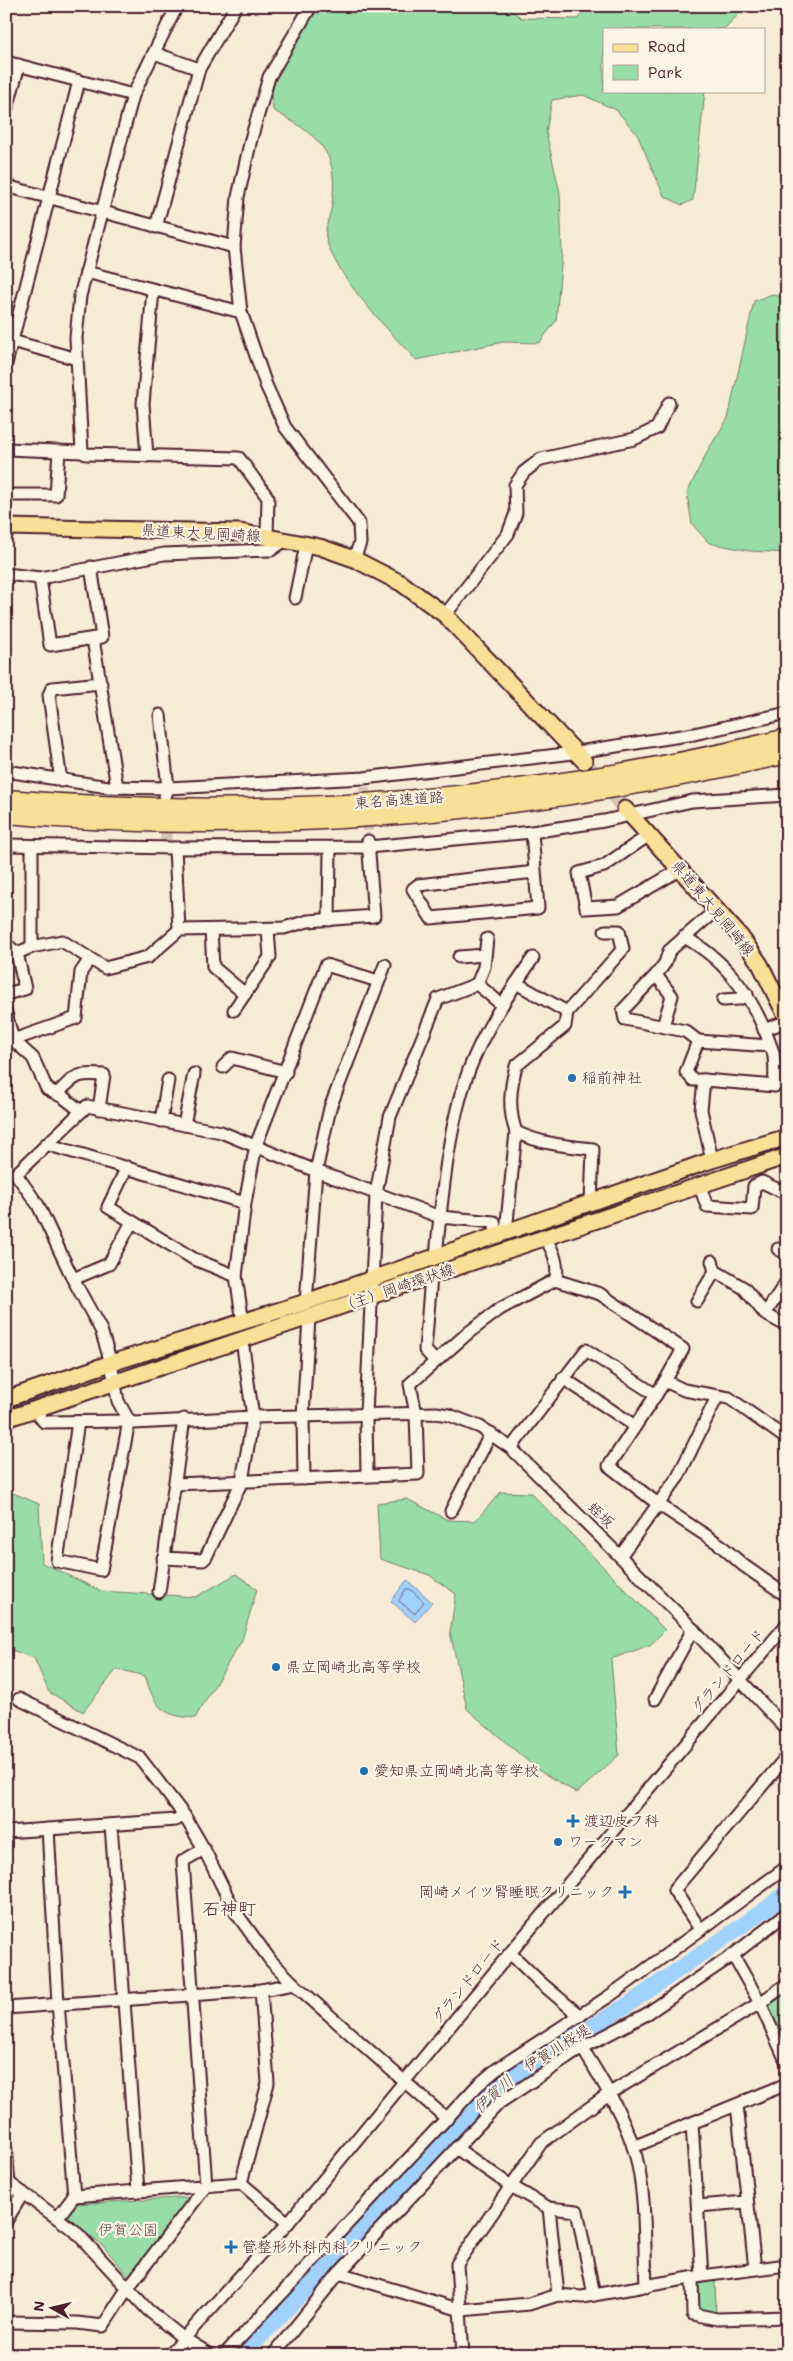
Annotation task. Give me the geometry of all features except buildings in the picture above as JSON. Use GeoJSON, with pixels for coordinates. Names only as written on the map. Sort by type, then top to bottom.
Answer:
{"type":"FeatureCollection","features":[{"type":"Feature","properties":{"kind":"highway","name":"東名高速道路"},"geometry":{"type":"LineString","coordinates":[[6,799],[143,807],[217,808],[323,805],[414,799],[585,779],[679,762],[787,738]]}},
{"type":"Feature","properties":{"kind":"highway","name":"東名高速道路"},"geometry":{"type":"LineString","coordinates":[[6,814],[142,823],[226,824],[324,821],[415,815],[587,794],[682,778],[787,754]]}},
{"type":"Feature","properties":{"kind":"main road","name":"県道東大見岡崎線"},"geometry":{"type":"LineString","coordinates":[[6,527],[210,531],[267,536],[306,544],[354,559],[401,583],[445,615],[579,757]]}},
{"type":"Feature","properties":{"kind":"main road","name":"県道東大見岡崎線"},"geometry":{"type":"LineString","coordinates":[[627,812],[682,870],[741,937],[760,964],[787,1019]]}},
{"type":"Feature","properties":{"kind":"main road","name":"（主）岡崎環状線"},"geometry":{"type":"LineString","coordinates":[[6,1399],[111,1362],[243,1323],[306,1302],[712,1160],[787,1137]]}},
{"type":"Feature","properties":{"kind":"main road","name":"（主）岡崎環状線"},"geometry":{"type":"LineString","coordinates":[[6,1419],[700,1187],[787,1156]]}},
{"type":"Feature","properties":{"kind":"street"},"geometry":{"type":"LineString","coordinates":[[82,452],[76,338],[78,312],[86,272],[133,94],[177,6]]}},
{"type":"Feature","properties":{"kind":"street"},"geometry":{"type":"LineString","coordinates":[[156,227],[199,69],[236,6]]}},
{"type":"Feature","properties":{"kind":"street"},"geometry":{"type":"LineString","coordinates":[[311,6],[269,77],[251,139],[238,197],[234,247],[241,312],[266,385],[285,427],[359,523],[360,544],[354,559]]}},
{"type":"Feature","properties":{"kind":"street"},"geometry":{"type":"LineString","coordinates":[[154,52],[199,69]]}},
{"type":"Feature","properties":{"kind":"street"},"geometry":{"type":"LineString","coordinates":[[6,62],[133,94]]}},
{"type":"Feature","properties":{"kind":"street"},"geometry":{"type":"LineString","coordinates":[[6,112],[18,65]]}},
{"type":"Feature","properties":{"kind":"street"},"geometry":{"type":"LineString","coordinates":[[6,364],[80,81]]}},
{"type":"Feature","properties":{"kind":"street"},"geometry":{"type":"LineString","coordinates":[[6,186],[234,247]]}},
{"type":"Feature","properties":{"kind":"street"},"geometry":{"type":"LineString","coordinates":[[86,272],[241,312]]}},
{"type":"Feature","properties":{"kind":"street"},"geometry":{"type":"LineString","coordinates":[[147,456],[143,397],[154,290]]}},
{"type":"Feature","properties":{"kind":"street"},"geometry":{"type":"LineString","coordinates":[[12,341],[77,359]]}},
{"type":"Feature","properties":{"kind":"street"},"geometry":{"type":"LineString","coordinates":[[445,615],[508,534],[516,513],[515,485],[524,472],[541,459],[634,439],[656,428],[669,403]]}},
{"type":"Feature","properties":{"kind":"street"},"geometry":{"type":"LineString","coordinates":[[6,449],[82,452],[86,454],[239,458],[268,498],[267,536]]}},
{"type":"Feature","properties":{"kind":"street"},"geometry":{"type":"LineString","coordinates":[[6,495],[56,495],[59,451]]}},
{"type":"Feature","properties":{"kind":"street"},"geometry":{"type":"LineString","coordinates":[[209,552],[210,531]]}},
{"type":"Feature","properties":{"kind":"street"},"geometry":{"type":"LineString","coordinates":[[6,574],[40,578],[164,554],[272,550],[284,540]]}},
{"type":"Feature","properties":{"kind":"street"},"geometry":{"type":"LineString","coordinates":[[295,598],[306,544]]}},
{"type":"Feature","properties":{"kind":"street"},"geometry":{"type":"LineString","coordinates":[[40,578],[50,646],[93,639],[102,637],[92,567]]}},
{"type":"Feature","properties":{"kind":"street"},"geometry":{"type":"LineString","coordinates":[[93,639],[117,787]]}},
{"type":"Feature","properties":{"kind":"street"},"geometry":{"type":"LineString","coordinates":[[61,781],[49,695],[52,688],[101,682]]}},
{"type":"Feature","properties":{"kind":"street"},"geometry":{"type":"LineString","coordinates":[[6,771],[61,781],[167,792],[364,783],[579,757],[787,713]]}},
{"type":"Feature","properties":{"kind":"street"},"geometry":{"type":"LineString","coordinates":[[160,715],[167,792]]}},
{"type":"Feature","properties":{"kind":"street"},"geometry":{"type":"LineString","coordinates":[[6,845],[330,849],[368,843],[532,832],[604,821],[627,812],[692,801],[787,795]]}},
{"type":"Feature","properties":{"kind":"street"},"geometry":{"type":"LineString","coordinates":[[532,832],[538,908],[431,918],[413,889],[418,885],[535,872]]}},
{"type":"Feature","properties":{"kind":"street"},"geometry":{"type":"LineString","coordinates":[[649,835],[604,866],[579,873],[586,908],[618,906],[682,870]]}},
{"type":"Feature","properties":{"kind":"street"},"geometry":{"type":"LineString","coordinates":[[17,953],[32,947],[62,941],[104,968],[148,957],[179,930],[284,928],[308,921],[374,916],[368,843]]}},
{"type":"Feature","properties":{"kind":"street"},"geometry":{"type":"LineString","coordinates":[[32,846],[32,947]]}},
{"type":"Feature","properties":{"kind":"street"},"geometry":{"type":"LineString","coordinates":[[168,846],[179,930]]}},
{"type":"Feature","properties":{"kind":"street"},"geometry":{"type":"LineString","coordinates":[[329,920],[330,849]]}},
{"type":"Feature","properties":{"kind":"street"},"geometry":{"type":"LineString","coordinates":[[717,909],[668,951],[664,963],[656,975],[623,1010],[625,1019],[684,1031],[698,1041],[770,1046]]}},
{"type":"Feature","properties":{"kind":"street"},"geometry":{"type":"LineString","coordinates":[[234,1010],[270,957],[268,929]]}},
{"type":"Feature","properties":{"kind":"street"},"geometry":{"type":"LineString","coordinates":[[211,930],[212,967],[245,994]]}},
{"type":"Feature","properties":{"kind":"street"},"geometry":{"type":"LineString","coordinates":[[502,1233],[516,1132],[512,1118],[510,1090],[516,1066],[565,1026],[567,1012],[623,949],[619,930],[605,931]]}},
{"type":"Feature","properties":{"kind":"street"},"geometry":{"type":"LineString","coordinates":[[684,937],[702,947],[736,979],[747,994],[770,1046],[774,1063],[775,1086],[692,1080],[686,1072],[698,1041]]}},
{"type":"Feature","properties":{"kind":"street"},"geometry":{"type":"LineString","coordinates":[[478,984],[484,967],[487,939]]}},
{"type":"Feature","properties":{"kind":"street"},"geometry":{"type":"LineString","coordinates":[[6,944],[17,953],[25,989],[6,994]]}},
{"type":"Feature","properties":{"kind":"street"},"geometry":{"type":"LineString","coordinates":[[459,956],[485,955]]}},
{"type":"Feature","properties":{"kind":"street"},"geometry":{"type":"LineString","coordinates":[[13,1040],[76,1018],[81,972],[90,958]]}},
{"type":"Feature","properties":{"kind":"street"},"geometry":{"type":"LineString","coordinates":[[436,1256],[452,1130],[470,1070],[502,1004],[533,958]]}},
{"type":"Feature","properties":{"kind":"street"},"geometry":{"type":"LineString","coordinates":[[243,1323],[236,1276],[245,1203],[256,1145],[286,1072],[326,965],[378,981]]}},
{"type":"Feature","properties":{"kind":"street"},"geometry":{"type":"LineString","coordinates":[[306,1302],[316,1171],[330,1108],[385,965]]}},
{"type":"Feature","properties":{"kind":"street"},"geometry":{"type":"LineString","coordinates":[[656,975],[672,996],[664,1026]]}},
{"type":"Feature","properties":{"kind":"street"},"geometry":{"type":"LineString","coordinates":[[516,983],[567,1012]]}},
{"type":"Feature","properties":{"kind":"street"},"geometry":{"type":"LineString","coordinates":[[478,984],[502,1004]]}},
{"type":"Feature","properties":{"kind":"street"},"geometry":{"type":"LineString","coordinates":[[368,1476],[366,1415],[376,1194],[390,1117],[438,999],[478,984]]}},
{"type":"Feature","properties":{"kind":"street"},"geometry":{"type":"LineString","coordinates":[[722,1000],[740,999],[747,994]]}},
{"type":"Feature","properties":{"kind":"street"},"geometry":{"type":"LineString","coordinates":[[6,1013],[13,1040],[33,1058],[47,1089],[81,1111]]}},
{"type":"Feature","properties":{"kind":"street"},"geometry":{"type":"LineString","coordinates":[[764,1030],[787,1019]]}},
{"type":"Feature","properties":{"kind":"street"},"geometry":{"type":"LineString","coordinates":[[223,1068],[232,1058],[286,1072]]}},
{"type":"Feature","properties":{"kind":"street"},"geometry":{"type":"LineString","coordinates":[[57,1094],[74,1078],[82,1074],[104,1075],[99,1108]]}},
{"type":"Feature","properties":{"kind":"street"},"geometry":{"type":"LineString","coordinates":[[184,1125],[194,1074]]}},
{"type":"Feature","properties":{"kind":"street"},"geometry":{"type":"LineString","coordinates":[[161,1121],[168,1080]]}},
{"type":"Feature","properties":{"kind":"street"},"geometry":{"type":"LineString","coordinates":[[704,1080],[701,1110],[712,1160]]}},
{"type":"Feature","properties":{"kind":"street"},"geometry":{"type":"LineString","coordinates":[[78,1422],[57,1561],[101,1570],[129,1421],[118,1401],[111,1362],[101,1330],[73,1279],[38,1205],[16,1174],[86,1106],[221,1132],[316,1171],[440,1218],[494,1222],[502,1233]]}},
{"type":"Feature","properties":{"kind":"street"},"geometry":{"type":"LineString","coordinates":[[516,1132],[534,1141],[593,1149],[591,1203]]}},
{"type":"Feature","properties":{"kind":"street"},"geometry":{"type":"LineString","coordinates":[[46,1144],[245,1203]]}},
{"type":"Feature","properties":{"kind":"street"},"geometry":{"type":"LineString","coordinates":[[127,1167],[108,1207],[194,1259],[236,1276]]}},
{"type":"Feature","properties":{"kind":"street"},"geometry":{"type":"LineString","coordinates":[[700,1187],[707,1206],[752,1209],[754,1186],[762,1182],[787,1194]]}},
{"type":"Feature","properties":{"kind":"street"},"geometry":{"type":"LineString","coordinates":[[73,1279],[109,1264],[132,1222]]}},
{"type":"Feature","properties":{"kind":"street"},"geometry":{"type":"LineString","coordinates":[[175,1484],[418,1474],[416,1414],[410,1384],[435,1361],[503,1307],[555,1280],[557,1274],[552,1247],[544,1238]]}},
{"type":"Feature","properties":{"kind":"street"},"geometry":{"type":"LineString","coordinates":[[697,1301],[713,1266],[744,1288],[765,1314],[787,1326]]}},
{"type":"Feature","properties":{"kind":"street"},"geometry":{"type":"LineString","coordinates":[[431,1277],[426,1350],[435,1361]]}},
{"type":"Feature","properties":{"kind":"street"},"geometry":{"type":"LineString","coordinates":[[555,1280],[600,1294],[683,1348],[665,1382],[609,1466],[658,1504],[719,1544],[743,1565],[787,1596]]}},
{"type":"Feature","properties":{"kind":"street"},"geometry":{"type":"LineString","coordinates":[[765,1314],[787,1281]]}},
{"type":"Feature","properties":{"kind":"street"},"geometry":{"type":"LineString","coordinates":[[304,1479],[303,1416],[309,1318]]}},
{"type":"Feature","properties":{"kind":"street"},"geometry":{"type":"LineString","coordinates":[[164,1558],[203,1560],[242,1481],[253,1417],[242,1340]]}},
{"type":"Feature","properties":{"kind":"street"},"geometry":{"type":"LineString","coordinates":[[511,1448],[586,1350],[656,1395]]}},
{"type":"Feature","properties":{"kind":"street"},"geometry":{"type":"LineString","coordinates":[[563,1378],[635,1426]]}},
{"type":"Feature","properties":{"kind":"street"},"geometry":{"type":"LineString","coordinates":[[665,1382],[684,1390],[729,1398],[787,1439]]}},
{"type":"Feature","properties":{"kind":"street"},"geometry":{"type":"LineString","coordinates":[[621,1555],[678,1477],[716,1397]]}},
{"type":"Feature","properties":{"kind":"street","name":"蛭坂"},"geometry":{"type":"LineString","coordinates":[[34,1409],[44,1422],[129,1421],[134,1423],[253,1417],[448,1415],[491,1433],[511,1448],[621,1555],[693,1628],[787,1730]]}},
{"type":"Feature","properties":{"kind":"street"},"geometry":{"type":"LineString","coordinates":[[159,1592],[184,1419]]}},
{"type":"Feature","properties":{"kind":"street"},"geometry":{"type":"LineString","coordinates":[[451,1510],[491,1433]]}},
{"type":"Feature","properties":{"kind":"street","name":"グランドロード"},"geometry":{"type":"LineString","coordinates":[[169,2355],[288,2223],[510,1953],[787,1624]]}},
{"type":"Feature","properties":{"kind":"street"},"geometry":{"type":"LineString","coordinates":[[655,1699],[693,1628]]}},
{"type":"Feature","properties":{"kind":"street"},"geometry":{"type":"LineString","coordinates":[[19,1699],[140,1758],[184,1815],[204,1849],[234,1910],[270,1960],[294,1984],[447,2118]]}},
{"type":"Feature","properties":{"kind":"street"},"geometry":{"type":"LineString","coordinates":[[700,1929],[674,1890],[787,1756]]}},
{"type":"Feature","properties":{"kind":"street"},"geometry":{"type":"LineString","coordinates":[[6,1832],[176,1820],[184,1815]]}},
{"type":"Feature","properties":{"kind":"street"},"geometry":{"type":"LineString","coordinates":[[111,1824],[138,2191]]}},
{"type":"Feature","properties":{"kind":"street"},"geometry":{"type":"LineString","coordinates":[[48,1829],[58,2003],[74,2196],[58,2217]]}},
{"type":"Feature","properties":{"kind":"street"},"geometry":{"type":"LineString","coordinates":[[6,2322],[77,2323],[103,2326],[127,2289],[206,2186],[183,1861],[204,1849]]}},
{"type":"Feature","properties":{"kind":"street","name":"伊賀川桜堤"},"geometry":{"type":"LineString","coordinates":[[224,2355],[478,2085],[497,2069],[580,2016],[787,1867]]}},
{"type":"Feature","properties":{"kind":"street","name":"伊賀川桜堤"},"geometry":{"type":"LineString","coordinates":[[273,2355],[339,2273],[499,2103],[582,2048],[645,2015],[733,1955],[787,1913]]}},
{"type":"Feature","properties":{"kind":"street"},"geometry":{"type":"LineString","coordinates":[[510,1953],[580,2016]]}},
{"type":"Feature","properties":{"kind":"street"},"geometry":{"type":"LineString","coordinates":[[733,1955],[760,2003],[787,2063]]}},
{"type":"Feature","properties":{"kind":"street"},"geometry":{"type":"LineString","coordinates":[[6,2008],[193,1993],[261,1990],[294,1984]]}},
{"type":"Feature","properties":{"kind":"street"},"geometry":{"type":"LineString","coordinates":[[463,2355],[457,2264],[541,2143],[610,2093],[760,2003],[787,1984]]}},
{"type":"Feature","properties":{"kind":"street"},"geometry":{"type":"LineString","coordinates":[[241,2183],[268,2083],[261,1990]]}},
{"type":"Feature","properties":{"kind":"street"},"geometry":{"type":"LineString","coordinates":[[582,2048],[610,2093],[633,2147],[641,2188],[646,2287]]}},
{"type":"Feature","properties":{"kind":"street"},"geometry":{"type":"LineString","coordinates":[[633,2147],[787,2084]]}},
{"type":"Feature","properties":{"kind":"street"},"geometry":{"type":"LineString","coordinates":[[737,2105],[746,2202],[755,2269]]}},
{"type":"Feature","properties":{"kind":"street"},"geometry":{"type":"LineString","coordinates":[[692,2124],[698,2206],[697,2277],[693,2314],[718,2319],[787,2317]]}},
{"type":"Feature","properties":{"kind":"street"},"geometry":{"type":"LineString","coordinates":[[456,2148],[511,2186],[549,2208],[577,2211],[594,2296]]}},
{"type":"Feature","properties":{"kind":"street"},"geometry":{"type":"LineString","coordinates":[[6,2150],[8,2183],[58,2217],[104,2260],[127,2289],[148,2310],[184,2338],[211,2355]]}},
{"type":"Feature","properties":{"kind":"street"},"geometry":{"type":"LineString","coordinates":[[74,2196],[241,2183],[288,2223]]}},
{"type":"Feature","properties":{"kind":"street"},"geometry":{"type":"LineString","coordinates":[[6,2221],[23,2193]]}},
{"type":"Feature","properties":{"kind":"street"},"geometry":{"type":"LineString","coordinates":[[698,2206],[746,2202]]}},
{"type":"Feature","properties":{"kind":"street"},"geometry":{"type":"LineString","coordinates":[[549,2208],[558,2295]]}},
{"type":"Feature","properties":{"kind":"street"},"geometry":{"type":"LineString","coordinates":[[339,2273],[461,2310],[529,2304],[558,2295],[594,2296],[697,2277],[787,2265]]}},
{"type":"Feature","properties":{"kind":"green space"},"geometry":{"type":"Polygon","coordinates":[[[320,6],[504,6],[522,18],[577,19],[589,6],[747,6],[725,28],[603,28],[603,92],[705,92],[693,200],[682,205],[664,196],[637,134],[616,110],[583,95],[552,100],[546,132],[560,193],[562,254],[556,321],[539,343],[503,342],[416,360],[364,302],[331,253],[326,234],[334,185],[328,157],[322,146],[313,136],[273,110],[269,77],[320,6]]]}},
{"type":"Feature","properties":{"kind":"green space"},"geometry":{"type":"Polygon","coordinates":[[[772,294],[787,299],[787,553],[750,551],[709,543],[692,524],[687,493],[708,450],[728,418],[754,301],[772,294]]]}},
{"type":"Feature","properties":{"kind":"green space"},"geometry":{"type":"Polygon","coordinates":[[[6,1490],[39,1504],[42,1563],[101,1591],[196,1597],[236,1574],[257,1589],[242,1640],[195,1718],[167,1712],[156,1702],[145,1676],[117,1669],[83,1712],[49,1692],[34,1658],[6,1648],[6,1490]]]}},
{"type":"Feature","properties":{"kind":"green space"},"geometry":{"type":"Polygon","coordinates":[[[501,1492],[531,1493],[665,1630],[650,1645],[611,1659],[619,1755],[577,1793],[538,1770],[467,1709],[450,1632],[456,1594],[429,1575],[380,1559],[377,1503],[407,1499],[448,1520],[475,1521],[501,1492]]]}},
{"type":"Feature","properties":{"kind":"green space"},"geometry":{"type":"Polygon","coordinates":[[[787,1993],[787,2045],[768,2006],[787,1993]]]}},
{"type":"Feature","properties":{"kind":"green space","name":"伊賀公園"},"geometry":{"type":"Polygon","coordinates":[[[192,2197],[129,2277],[104,2247],[63,2215],[76,2204],[192,2197]]]}},
{"type":"Feature","properties":{"kind":"green space"},"geometry":{"type":"Polygon","coordinates":[[[715,2276],[716,2315],[695,2311],[694,2280],[715,2276]]]}},
{"type":"Feature","properties":{"kind":"water"},"geometry":{"type":"Polygon","coordinates":[[[407,1580],[432,1602],[415,1622],[391,1601],[407,1580]]]}},
{"type":"Feature","properties":{"kind":"waterway","name":"伊賀川"},"geometry":{"type":"LineString","coordinates":[[247,2355],[251,2347],[487,2097],[516,2073],[629,2004],[770,1906],[787,1891]]}},
{"type":"Feature","properties":{"kind":"tunnel"},"geometry":{"type":"LineString","coordinates":[[584,761],[625,809]]}},
{"type":"Feature","properties":{"kind":"tunnel"},"geometry":{"type":"LineString","coordinates":[[364,787],[368,839]]}},
{"type":"Feature","properties":{"kind":"tunnel"},"geometry":{"type":"LineString","coordinates":[[166,815],[166,841]]}},
{"type":"Feature","properties":{"kind":"place","name":"稲前神社"},"geometry":{"type":"Point","coordinates":[572,1078]}},
{"type":"Feature","properties":{"kind":"place","name":"県立岡崎北高等学校"},"geometry":{"type":"Point","coordinates":[276,1667]}},
{"type":"Feature","properties":{"kind":"place","name":"愛知県立岡崎北高等学校"},"geometry":{"type":"Point","coordinates":[364,1771]}},
{"type":"Feature","properties":{"kind":"place","name":"渡辺皮フ科"},"geometry":{"type":"Point","coordinates":[573,1821]}},
{"type":"Feature","properties":{"kind":"place","name":"ワークマン"},"geometry":{"type":"Point","coordinates":[558,1842]}},
{"type":"Feature","properties":{"kind":"place","name":"岡崎メイツ腎睡眠クリニック"},"geometry":{"type":"Point","coordinates":[625,1892]}},
{"type":"Feature","properties":{"kind":"place","name":"管整形外科内科クリニック"},"geometry":{"type":"Point","coordinates":[231,2247]}},
{"type":"Feature","properties":{"kind":"district","name":"石神町"},"geometry":{"type":"Point","coordinates":[229,1909]}}]}
